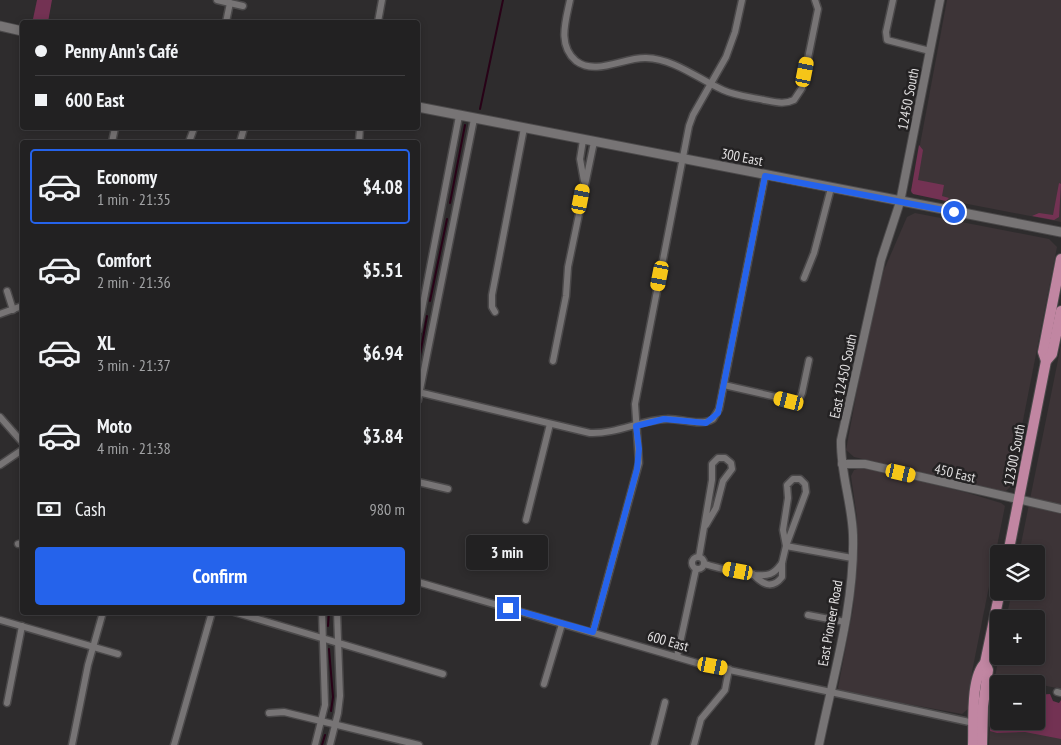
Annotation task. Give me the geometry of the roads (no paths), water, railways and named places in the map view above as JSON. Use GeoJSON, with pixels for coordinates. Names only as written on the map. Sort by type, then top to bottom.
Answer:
{"type":"FeatureCollection","features":[{"type":"Feature","properties":{"kind":"main road"},"geometry":{"type":"LineString","coordinates":[[0,26],[20,31]]}},
{"type":"Feature","properties":{"kind":"main road","name":"300 East"},"geometry":{"type":"LineString","coordinates":[[420,107],[1061,232]]}},
{"type":"Feature","properties":{"kind":"main road","name":"12300 South"},"geometry":{"type":"LineString","coordinates":[[1046,361],[1043,352],[1061,259]]}},
{"type":"Feature","properties":{"kind":"main road","name":"12300 South"},"geometry":{"type":"LineString","coordinates":[[1010,545],[1046,361],[1052,354],[1061,311]]}},
{"type":"Feature","properties":{"kind":"main road"},"geometry":{"type":"LineString","coordinates":[[973,745],[975,698],[980,669],[985,663],[998,600]]}},
{"type":"Feature","properties":{"kind":"main road"},"geometry":{"type":"LineString","coordinates":[[982,745],[984,693],[988,670],[985,663]]}},
{"type":"Feature","properties":{"kind":"street"},"geometry":{"type":"LineString","coordinates":[[216,0],[243,6]]}},
{"type":"Feature","properties":{"kind":"street"},"geometry":{"type":"LineString","coordinates":[[378,20],[382,0]]}},
{"type":"Feature","properties":{"kind":"street"},"geometry":{"type":"LineString","coordinates":[[570,0],[564,40],[570,55],[580,63],[598,67],[632,59],[653,59],[674,65],[733,94],[781,103],[794,100],[802,88],[818,9],[816,0]]}},
{"type":"Feature","properties":{"kind":"street"},"geometry":{"type":"LineString","coordinates":[[593,632],[637,469],[639,449],[635,404],[691,120],[731,44],[742,0]]}},
{"type":"Feature","properties":{"kind":"street"},"geometry":{"type":"LineString","coordinates":[[893,0],[886,32],[887,40],[930,51]]}},
{"type":"Feature","properties":{"kind":"street","name":"12450 South"},"geometry":{"type":"LineString","coordinates":[[900,202],[940,0]]}},
{"type":"Feature","properties":{"kind":"street"},"geometry":{"type":"LineString","coordinates":[[226,20],[230,3]]}},
{"type":"Feature","properties":{"kind":"street"},"geometry":{"type":"LineString","coordinates":[[420,320],[459,116]]}},
{"type":"Feature","properties":{"kind":"street"},"geometry":{"type":"LineString","coordinates":[[420,387],[474,119]]}},
{"type":"Feature","properties":{"kind":"street"},"geometry":{"type":"LineString","coordinates":[[495,312],[492,307],[492,294],[524,128]]}},
{"type":"Feature","properties":{"kind":"street"},"geometry":{"type":"LineString","coordinates":[[583,140],[580,159],[585,182]]}},
{"type":"Feature","properties":{"kind":"street"},"geometry":{"type":"LineString","coordinates":[[553,361],[594,142]]}},
{"type":"Feature","properties":{"kind":"street"},"geometry":{"type":"LineString","coordinates":[[420,392],[550,424],[599,433],[664,419],[701,423],[713,419],[718,413],[724,385],[765,176]]}},
{"type":"Feature","properties":{"kind":"street"},"geometry":{"type":"LineString","coordinates":[[804,278],[814,253],[831,188]]}},
{"type":"Feature","properties":{"kind":"street","name":"East 12450 South"},"geometry":{"type":"LineString","coordinates":[[852,558],[853,534],[842,464],[841,440],[881,260],[900,202]]}},
{"type":"Feature","properties":{"kind":"street"},"geometry":{"type":"LineString","coordinates":[[6,291],[13,310]]}},
{"type":"Feature","properties":{"kind":"street"},"geometry":{"type":"LineString","coordinates":[[0,314],[20,307]]}},
{"type":"Feature","properties":{"kind":"street"},"geometry":{"type":"LineString","coordinates":[[724,385],[798,402],[802,393],[809,360]]}},
{"type":"Feature","properties":{"kind":"street"},"geometry":{"type":"LineString","coordinates":[[0,417],[20,440]]}},
{"type":"Feature","properties":{"kind":"street"},"geometry":{"type":"LineString","coordinates":[[526,520],[550,424]]}},
{"type":"Feature","properties":{"kind":"street"},"geometry":{"type":"LineString","coordinates":[[0,465],[20,451]]}},
{"type":"Feature","properties":{"kind":"street"},"geometry":{"type":"LineString","coordinates":[[677,657],[696,569],[692,562],[699,557],[706,525],[716,508],[723,481],[732,469],[731,463],[725,458],[718,458],[712,464],[712,480],[704,515],[706,525]]}},
{"type":"Feature","properties":{"kind":"street","name":"450 East"},"geometry":{"type":"LineString","coordinates":[[842,464],[865,464],[1061,509]]}},
{"type":"Feature","properties":{"kind":"street"},"geometry":{"type":"LineString","coordinates":[[753,574],[764,584],[773,584],[783,575],[782,563],[786,546],[806,492],[805,484],[800,479],[793,479],[787,485],[788,498],[782,530],[786,546]]}},
{"type":"Feature","properties":{"kind":"street"},"geometry":{"type":"LineString","coordinates":[[420,483],[448,490]]}},
{"type":"Feature","properties":{"kind":"street"},"geometry":{"type":"LineString","coordinates":[[786,546],[852,558]]}},
{"type":"Feature","properties":{"kind":"street"},"geometry":{"type":"LineString","coordinates":[[699,557],[704,560],[704,564]]}},
{"type":"Feature","properties":{"kind":"street","name":"East Pioneer Road"},"geometry":{"type":"LineString","coordinates":[[819,745],[845,622],[852,558]]}},
{"type":"Feature","properties":{"kind":"street"},"geometry":{"type":"LineString","coordinates":[[704,564],[753,574],[770,574],[782,563]]}},
{"type":"Feature","properties":{"kind":"street"},"geometry":{"type":"LineString","coordinates":[[696,569],[702,568],[704,564]]}},
{"type":"Feature","properties":{"kind":"street","name":"600 East"},"geometry":{"type":"LineString","coordinates":[[420,583],[677,657],[830,693],[974,723]]}},
{"type":"Feature","properties":{"kind":"street"},"geometry":{"type":"LineString","coordinates":[[72,745],[92,647],[102,615]]}},
{"type":"Feature","properties":{"kind":"street"},"geometry":{"type":"LineString","coordinates":[[174,745],[211,615]]}},
{"type":"Feature","properties":{"kind":"street"},"geometry":{"type":"LineString","coordinates":[[244,615],[443,674]]}},
{"type":"Feature","properties":{"kind":"street"},"geometry":{"type":"LineString","coordinates":[[315,745],[325,699],[321,638],[322,615]]}},
{"type":"Feature","properties":{"kind":"street"},"geometry":{"type":"LineString","coordinates":[[330,745],[340,696],[336,642],[337,615]]}},
{"type":"Feature","properties":{"kind":"street"},"geometry":{"type":"LineString","coordinates":[[808,615],[845,622]]}},
{"type":"Feature","properties":{"kind":"street"},"geometry":{"type":"LineString","coordinates":[[0,620],[118,654]]}},
{"type":"Feature","properties":{"kind":"street"},"geometry":{"type":"LineString","coordinates":[[544,684],[562,624]]}},
{"type":"Feature","properties":{"kind":"street"},"geometry":{"type":"LineString","coordinates":[[7,703],[22,626]]}},
{"type":"Feature","properties":{"kind":"street"},"geometry":{"type":"LineString","coordinates":[[694,745],[701,718],[724,690],[729,669]]}},
{"type":"Feature","properties":{"kind":"street"},"geometry":{"type":"LineString","coordinates":[[654,745],[665,702]]}},
{"type":"Feature","properties":{"kind":"street"},"geometry":{"type":"LineString","coordinates":[[269,713],[284,712],[419,745]]}},
{"type":"Feature","properties":{"kind":"waterway"},"geometry":{"type":"LineString","coordinates":[[480,109],[503,0]]}},
{"type":"Feature","properties":{"kind":"waterway"},"geometry":{"type":"LineString","coordinates":[[450,203],[465,125]]}},
{"type":"Feature","properties":{"kind":"waterway"},"geometry":{"type":"LineString","coordinates":[[430,301],[447,219]]}},
{"type":"Feature","properties":{"kind":"waterway"},"geometry":{"type":"LineString","coordinates":[[420,355],[427,316]]}},
{"type":"Feature","properties":{"kind":"waterway"},"geometry":{"type":"LineString","coordinates":[[328,626],[329,615]]}},
{"type":"Feature","properties":{"kind":"waterway"},"geometry":{"type":"LineString","coordinates":[[329,649],[333,697],[331,711]]}},
{"type":"Feature","properties":{"kind":"waterway"},"geometry":{"type":"LineString","coordinates":[[322,745],[325,735]]}}]}
